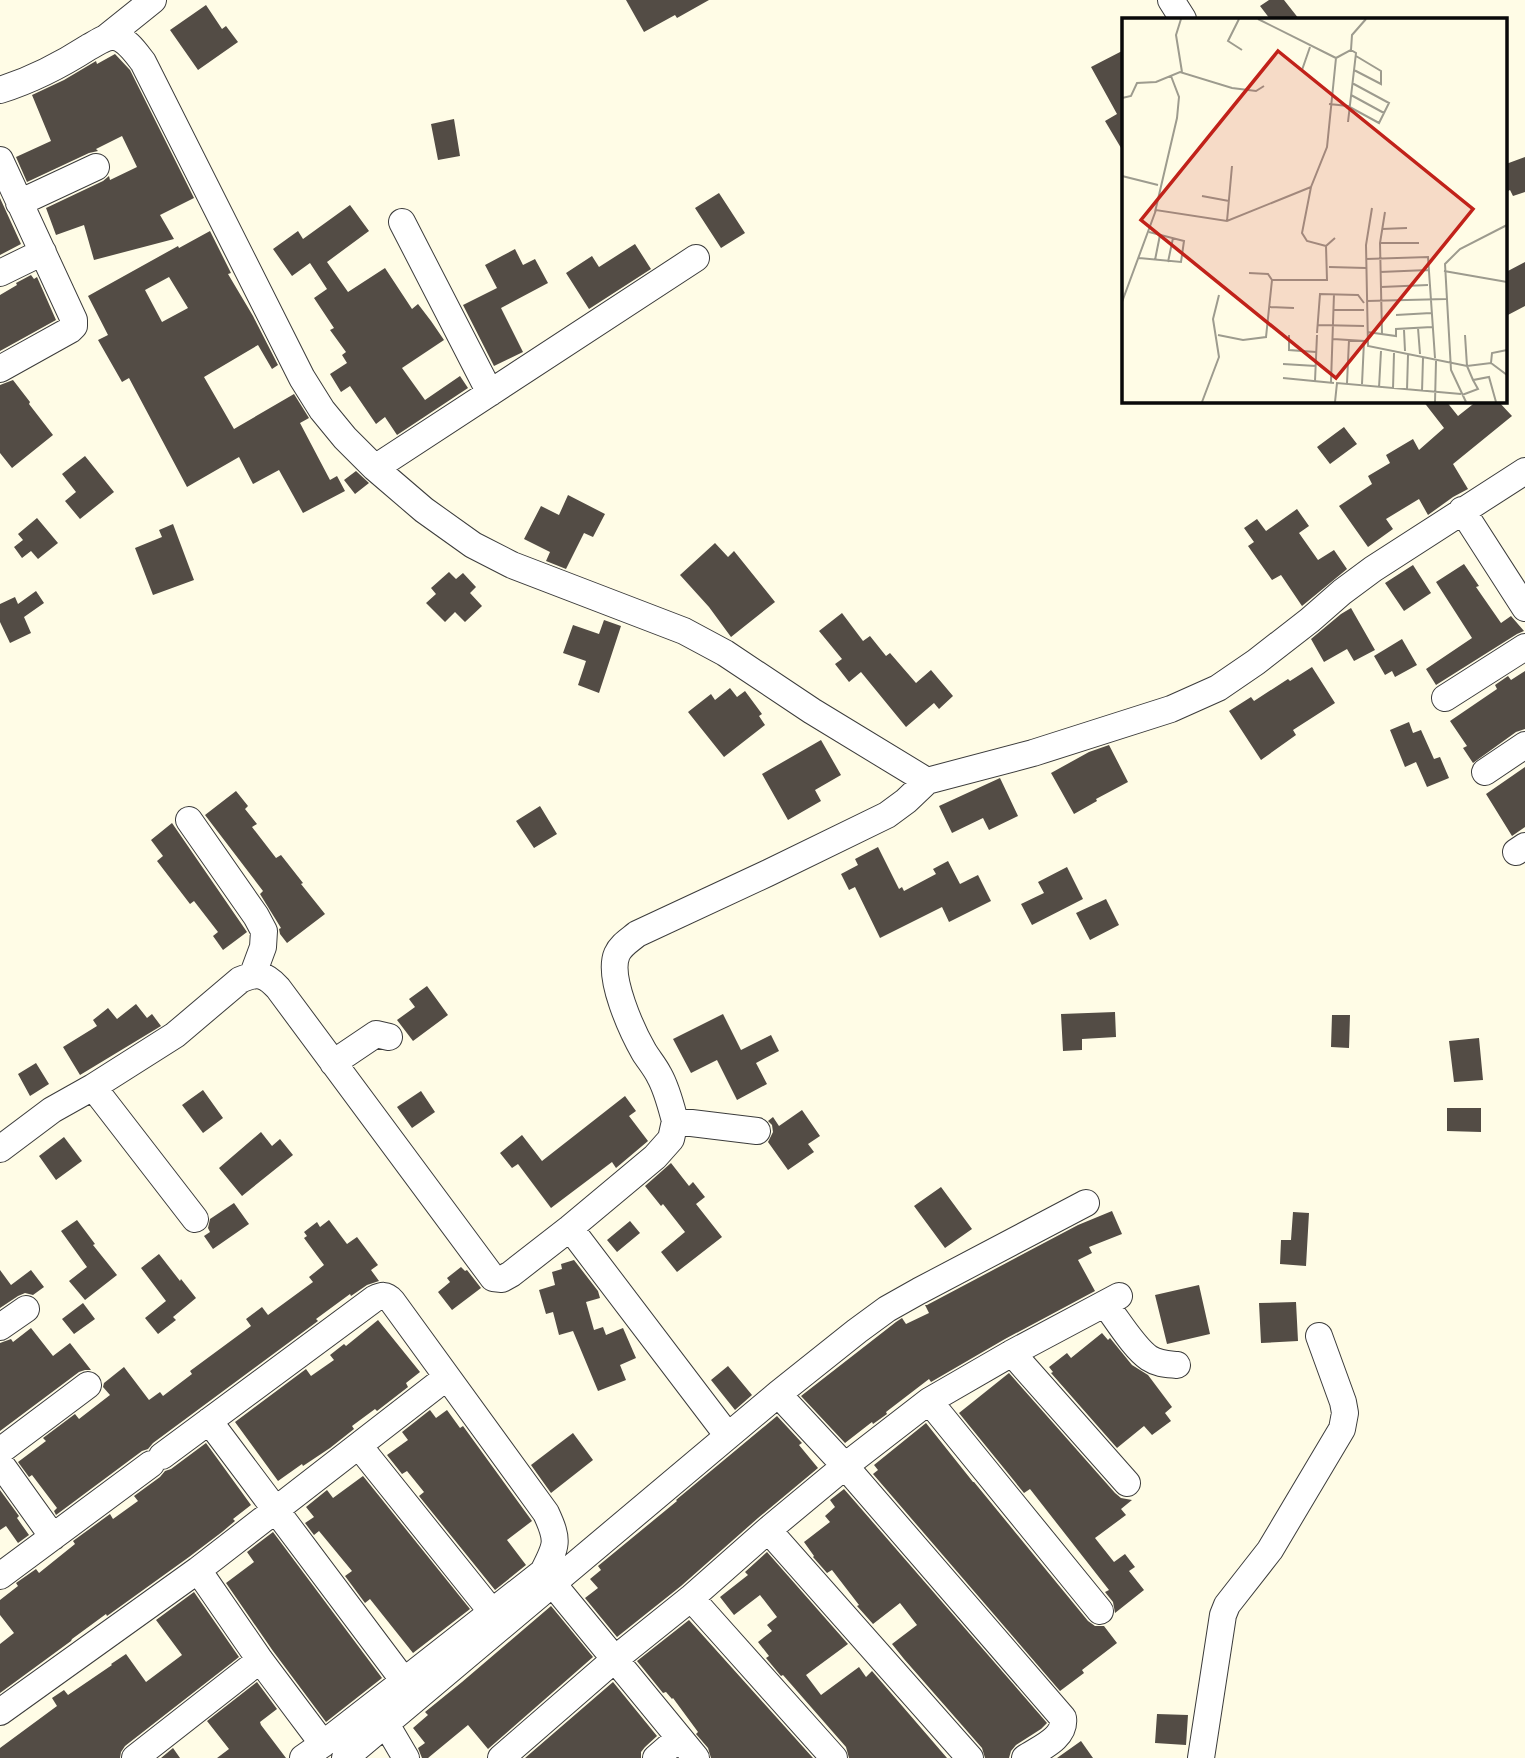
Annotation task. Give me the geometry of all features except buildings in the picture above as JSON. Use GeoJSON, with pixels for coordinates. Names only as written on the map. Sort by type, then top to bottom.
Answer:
{"type":"FeatureCollection","features":[{"type":"Feature","properties":{"kind":"street"},"geometry":{"type":"LineString","coordinates":[[0,90],[22,83],[68,61],[107,37],[153,0]]}},
{"type":"Feature","properties":{"kind":"street"},"geometry":{"type":"LineString","coordinates":[[1171,0],[1182,18]]}},
{"type":"Feature","properties":{"kind":"street"},"geometry":{"type":"LineString","coordinates":[[107,37],[120,38],[143,62],[302,378],[322,410],[375,468],[424,509],[474,545],[512,565],[684,631],[725,653],[812,711],[927,781]]}},
{"type":"Feature","properties":{"kind":"street"},"geometry":{"type":"LineString","coordinates":[[0,369],[74,326],[74,320],[43,251],[2,167]]}},
{"type":"Feature","properties":{"kind":"street"},"geometry":{"type":"LineString","coordinates":[[19,203],[96,167]]}},
{"type":"Feature","properties":{"kind":"street"},"geometry":{"type":"LineString","coordinates":[[401,222],[490,393]]}},
{"type":"Feature","properties":{"kind":"street"},"geometry":{"type":"LineString","coordinates":[[0,273],[43,251]]}},
{"type":"Feature","properties":{"kind":"street"},"geometry":{"type":"LineString","coordinates":[[375,468],[696,257]]}},
{"type":"Feature","properties":{"kind":"street"},"geometry":{"type":"LineString","coordinates":[[0,1149],[52,1110],[175,1035],[240,980],[253,974],[268,977],[493,1278],[502,1279],[511,1275],[655,1157],[670,1139],[675,1121],[668,1097],[659,1074],[631,1027],[618,991],[615,973],[617,955],[624,944],[636,934],[887,815],[927,781],[1033,753],[1171,709],[1218,688],[1267,654],[1342,592],[1462,510],[1525,471]]}},
{"type":"Feature","properties":{"kind":"street"},"geometry":{"type":"LineString","coordinates":[[1462,510],[1525,608]]}},
{"type":"Feature","properties":{"kind":"street"},"geometry":{"type":"LineString","coordinates":[[1445,698],[1525,647]]}},
{"type":"Feature","properties":{"kind":"street"},"geometry":{"type":"LineString","coordinates":[[1485,772],[1525,745]]}},
{"type":"Feature","properties":{"kind":"street"},"geometry":{"type":"LineString","coordinates":[[189,820],[264,931],[263,947],[253,974]]}},
{"type":"Feature","properties":{"kind":"street"},"geometry":{"type":"LineString","coordinates":[[333,1063],[376,1034],[389,1037]]}},
{"type":"Feature","properties":{"kind":"street"},"geometry":{"type":"LineString","coordinates":[[93,1087],[195,1219]]}},
{"type":"Feature","properties":{"kind":"street"},"geometry":{"type":"LineString","coordinates":[[675,1121],[757,1131]]}},
{"type":"Feature","properties":{"kind":"street"},"geometry":{"type":"LineString","coordinates":[[324,1753],[386,1724],[778,1394],[887,1309],[1086,1203]]}},
{"type":"Feature","properties":{"kind":"street"},"geometry":{"type":"LineString","coordinates":[[570,1228],[728,1436]]}},
{"type":"Feature","properties":{"kind":"street"},"geometry":{"type":"LineString","coordinates":[[0,1576],[209,1420],[382,1296],[389,1297],[546,1513],[555,1532],[555,1550],[542,1572],[404,1681],[324,1753]]}},
{"type":"Feature","properties":{"kind":"street"},"geometry":{"type":"LineString","coordinates":[[501,1758],[768,1530],[929,1401],[1112,1300],[1140,1349],[1150,1359],[1162,1364],[1177,1365]]}},
{"type":"Feature","properties":{"kind":"street"},"geometry":{"type":"LineString","coordinates":[[0,1327],[26,1309]]}},
{"type":"Feature","properties":{"kind":"street"},"geometry":{"type":"LineString","coordinates":[[1201,1758],[1223,1615],[1227,1605],[1270,1550],[1342,1429],[1345,1413],[1343,1402],[1319,1336]]}},
{"type":"Feature","properties":{"kind":"street"},"geometry":{"type":"LineString","coordinates":[[1012,1353],[1127,1483]]}},
{"type":"Feature","properties":{"kind":"street"},"geometry":{"type":"LineString","coordinates":[[0,1712],[198,1570],[447,1377]]}},
{"type":"Feature","properties":{"kind":"street"},"geometry":{"type":"LineString","coordinates":[[0,1451],[88,1385]]}},
{"type":"Feature","properties":{"kind":"street"},"geometry":{"type":"LineString","coordinates":[[778,1394],[845,1466],[1063,1718],[1064,1726],[1060,1734],[1025,1758]]}},
{"type":"Feature","properties":{"kind":"street"},"geometry":{"type":"LineString","coordinates":[[929,1401],[1100,1611]]}},
{"type":"Feature","properties":{"kind":"street"},"geometry":{"type":"LineString","coordinates":[[209,1420],[404,1681]]}},
{"type":"Feature","properties":{"kind":"street"},"geometry":{"type":"LineString","coordinates":[[359,1446],[492,1612]]}},
{"type":"Feature","properties":{"kind":"street"},"geometry":{"type":"LineString","coordinates":[[0,1464],[53,1537]]}},
{"type":"Feature","properties":{"kind":"street"},"geometry":{"type":"LineString","coordinates":[[768,1530],[970,1758]]}},
{"type":"Feature","properties":{"kind":"street"},"geometry":{"type":"LineString","coordinates":[[198,1570],[324,1753]]}},
{"type":"Feature","properties":{"kind":"street"},"geometry":{"type":"LineString","coordinates":[[553,1584],[696,1758]]}},
{"type":"Feature","properties":{"kind":"street"},"geometry":{"type":"LineString","coordinates":[[691,1598],[834,1758]]}},
{"type":"Feature","properties":{"kind":"street"},"geometry":{"type":"LineString","coordinates":[[135,1758],[260,1660]]}},
{"type":"Feature","properties":{"kind":"street"},"geometry":{"type":"LineString","coordinates":[[386,1724],[406,1758]]}},
{"type":"Feature","properties":{"kind":"street"},"geometry":{"type":"LineString","coordinates":[[656,1758],[678,1738]]}}]}
